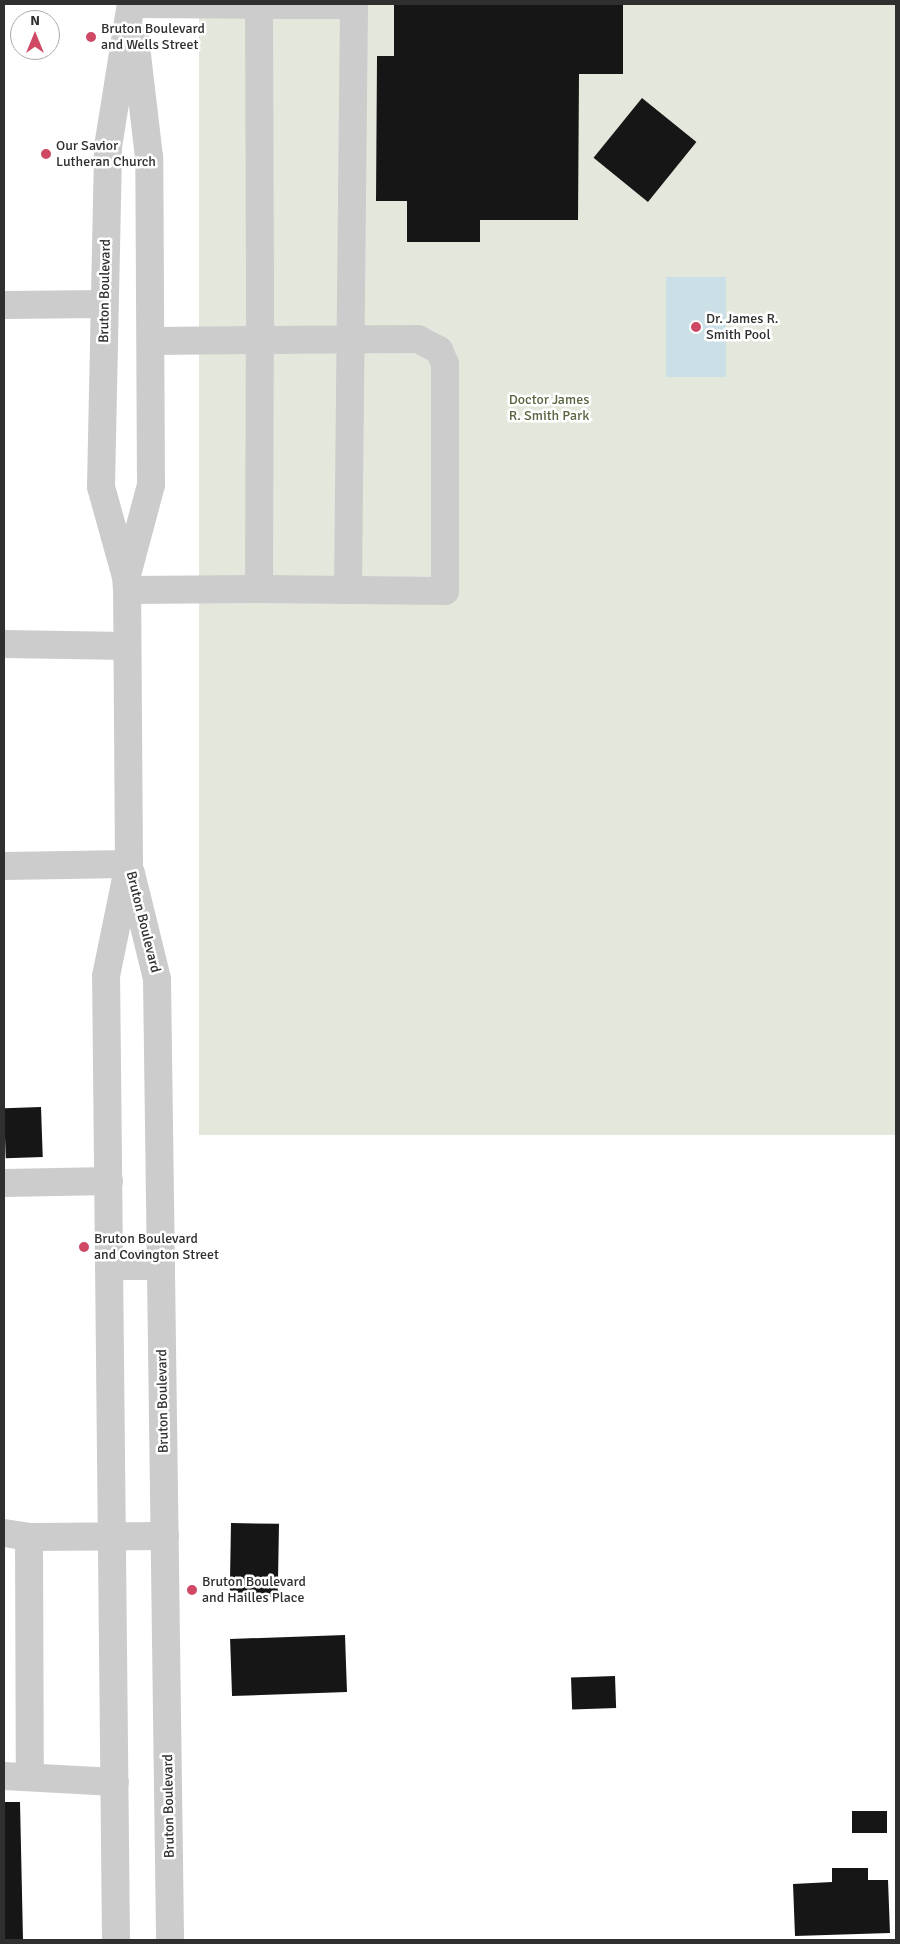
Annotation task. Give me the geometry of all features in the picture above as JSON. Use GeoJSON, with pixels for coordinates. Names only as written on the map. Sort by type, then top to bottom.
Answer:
{"type":"FeatureCollection","features":[{"type":"Feature","properties":{"kind":"street"},"geometry":{"type":"LineString","coordinates":[[131,4],[354,5],[348,339],[348,590]]}},
{"type":"Feature","properties":{"kind":"street","name":"Bruton Boulevard"},"geometry":{"type":"LineString","coordinates":[[116,1940],[106,976],[129,864],[127,646],[126,583],[101,486],[108,147],[131,4]]}},
{"type":"Feature","properties":{"kind":"street","name":"Bruton Boulevard"},"geometry":{"type":"LineString","coordinates":[[126,583],[151,485],[149,156],[131,4]]}},
{"type":"Feature","properties":{"kind":"street"},"geometry":{"type":"LineString","coordinates":[[259,5],[259,589]]}},
{"type":"Feature","properties":{"kind":"street"},"geometry":{"type":"LineString","coordinates":[[4,305],[104,304]]}},
{"type":"Feature","properties":{"kind":"street"},"geometry":{"type":"LineString","coordinates":[[126,583],[259,589],[445,591],[445,364],[439,350],[418,339],[150,341]]}},
{"type":"Feature","properties":{"kind":"street"},"geometry":{"type":"LineString","coordinates":[[4,644],[127,646]]}},
{"type":"Feature","properties":{"kind":"street"},"geometry":{"type":"LineString","coordinates":[[4,866],[129,864]]}},
{"type":"Feature","properties":{"kind":"street","name":"Bruton Boulevard"},"geometry":{"type":"LineString","coordinates":[[129,864],[157,979],[170,1940]]}},
{"type":"Feature","properties":{"kind":"street"},"geometry":{"type":"LineString","coordinates":[[4,1183],[109,1181]]}},
{"type":"Feature","properties":{"kind":"street"},"geometry":{"type":"LineString","coordinates":[[110,1266],[161,1266]]}},
{"type":"Feature","properties":{"kind":"street"},"geometry":{"type":"LineString","coordinates":[[115,1782],[17,1777],[17,1535],[165,1536]]}},
{"type":"Feature","properties":{"kind":"green space","name":"Doctor James R. Smith Park"},"geometry":{"type":"Polygon","coordinates":[[[199,4],[896,4],[896,1135],[199,1135],[199,4]]]}},
{"type":"Feature","properties":{"kind":"shaded area","name":"Dr. James R. Smith Pool"},"geometry":{"type":"Polygon","coordinates":[[[666,277],[726,277],[726,377],[666,377],[666,277]]]}},
{"type":"Feature","properties":{"kind":"building"},"geometry":{"type":"Polygon","coordinates":[[[394,4],[623,4],[623,74],[579,74],[578,220],[480,220],[480,242],[407,242],[407,201],[376,201],[377,56],[394,56],[394,4]]]}},
{"type":"Feature","properties":{"kind":"building"},"geometry":{"type":"Polygon","coordinates":[[[642,98],[696,142],[648,202],[594,158],[642,98]]]}},
{"type":"Feature","properties":{"kind":"building"},"geometry":{"type":"Polygon","coordinates":[[[41,1107],[43,1157],[6,1158],[4,1108],[41,1107]]]}},
{"type":"Feature","properties":{"kind":"building"},"geometry":{"type":"Polygon","coordinates":[[[231,1523],[279,1524],[278,1597],[230,1596],[231,1523]]]}},
{"type":"Feature","properties":{"kind":"building"},"geometry":{"type":"Polygon","coordinates":[[[345,1635],[347,1692],[232,1696],[230,1639],[345,1635]]]}},
{"type":"Feature","properties":{"kind":"building"},"geometry":{"type":"Polygon","coordinates":[[[615,1676],[616,1708],[572,1710],[571,1678],[615,1676]]]}},
{"type":"Feature","properties":{"kind":"building"},"geometry":{"type":"Polygon","coordinates":[[[4,1802],[20,1802],[23,1940],[4,1940],[4,1802]]]}},
{"type":"Feature","properties":{"kind":"building"},"geometry":{"type":"Polygon","coordinates":[[[852,1811],[887,1811],[887,1833],[852,1833],[852,1811]]]}},
{"type":"Feature","properties":{"kind":"building"},"geometry":{"type":"Polygon","coordinates":[[[832,1868],[868,1868],[868,1880],[888,1880],[890,1933],[795,1936],[793,1884],[832,1882],[832,1868]]]}},
{"type":"Feature","properties":{"kind":"place","name":"Bruton Boulevard and Wells Street"},"geometry":{"type":"Point","coordinates":[91,37]}},
{"type":"Feature","properties":{"kind":"place","name":"Our Savior Lutheran Church"},"geometry":{"type":"Point","coordinates":[46,154]}},
{"type":"Feature","properties":{"kind":"place","name":"Dr. James R. Smith Pool"},"geometry":{"type":"Point","coordinates":[696,327]}},
{"type":"Feature","properties":{"kind":"place","name":"Bruton Boulevard and Covington Street"},"geometry":{"type":"Point","coordinates":[84,1247]}},
{"type":"Feature","properties":{"kind":"place","name":"Bruton Boulevard and Hailles Place"},"geometry":{"type":"Point","coordinates":[192,1590]}}]}
